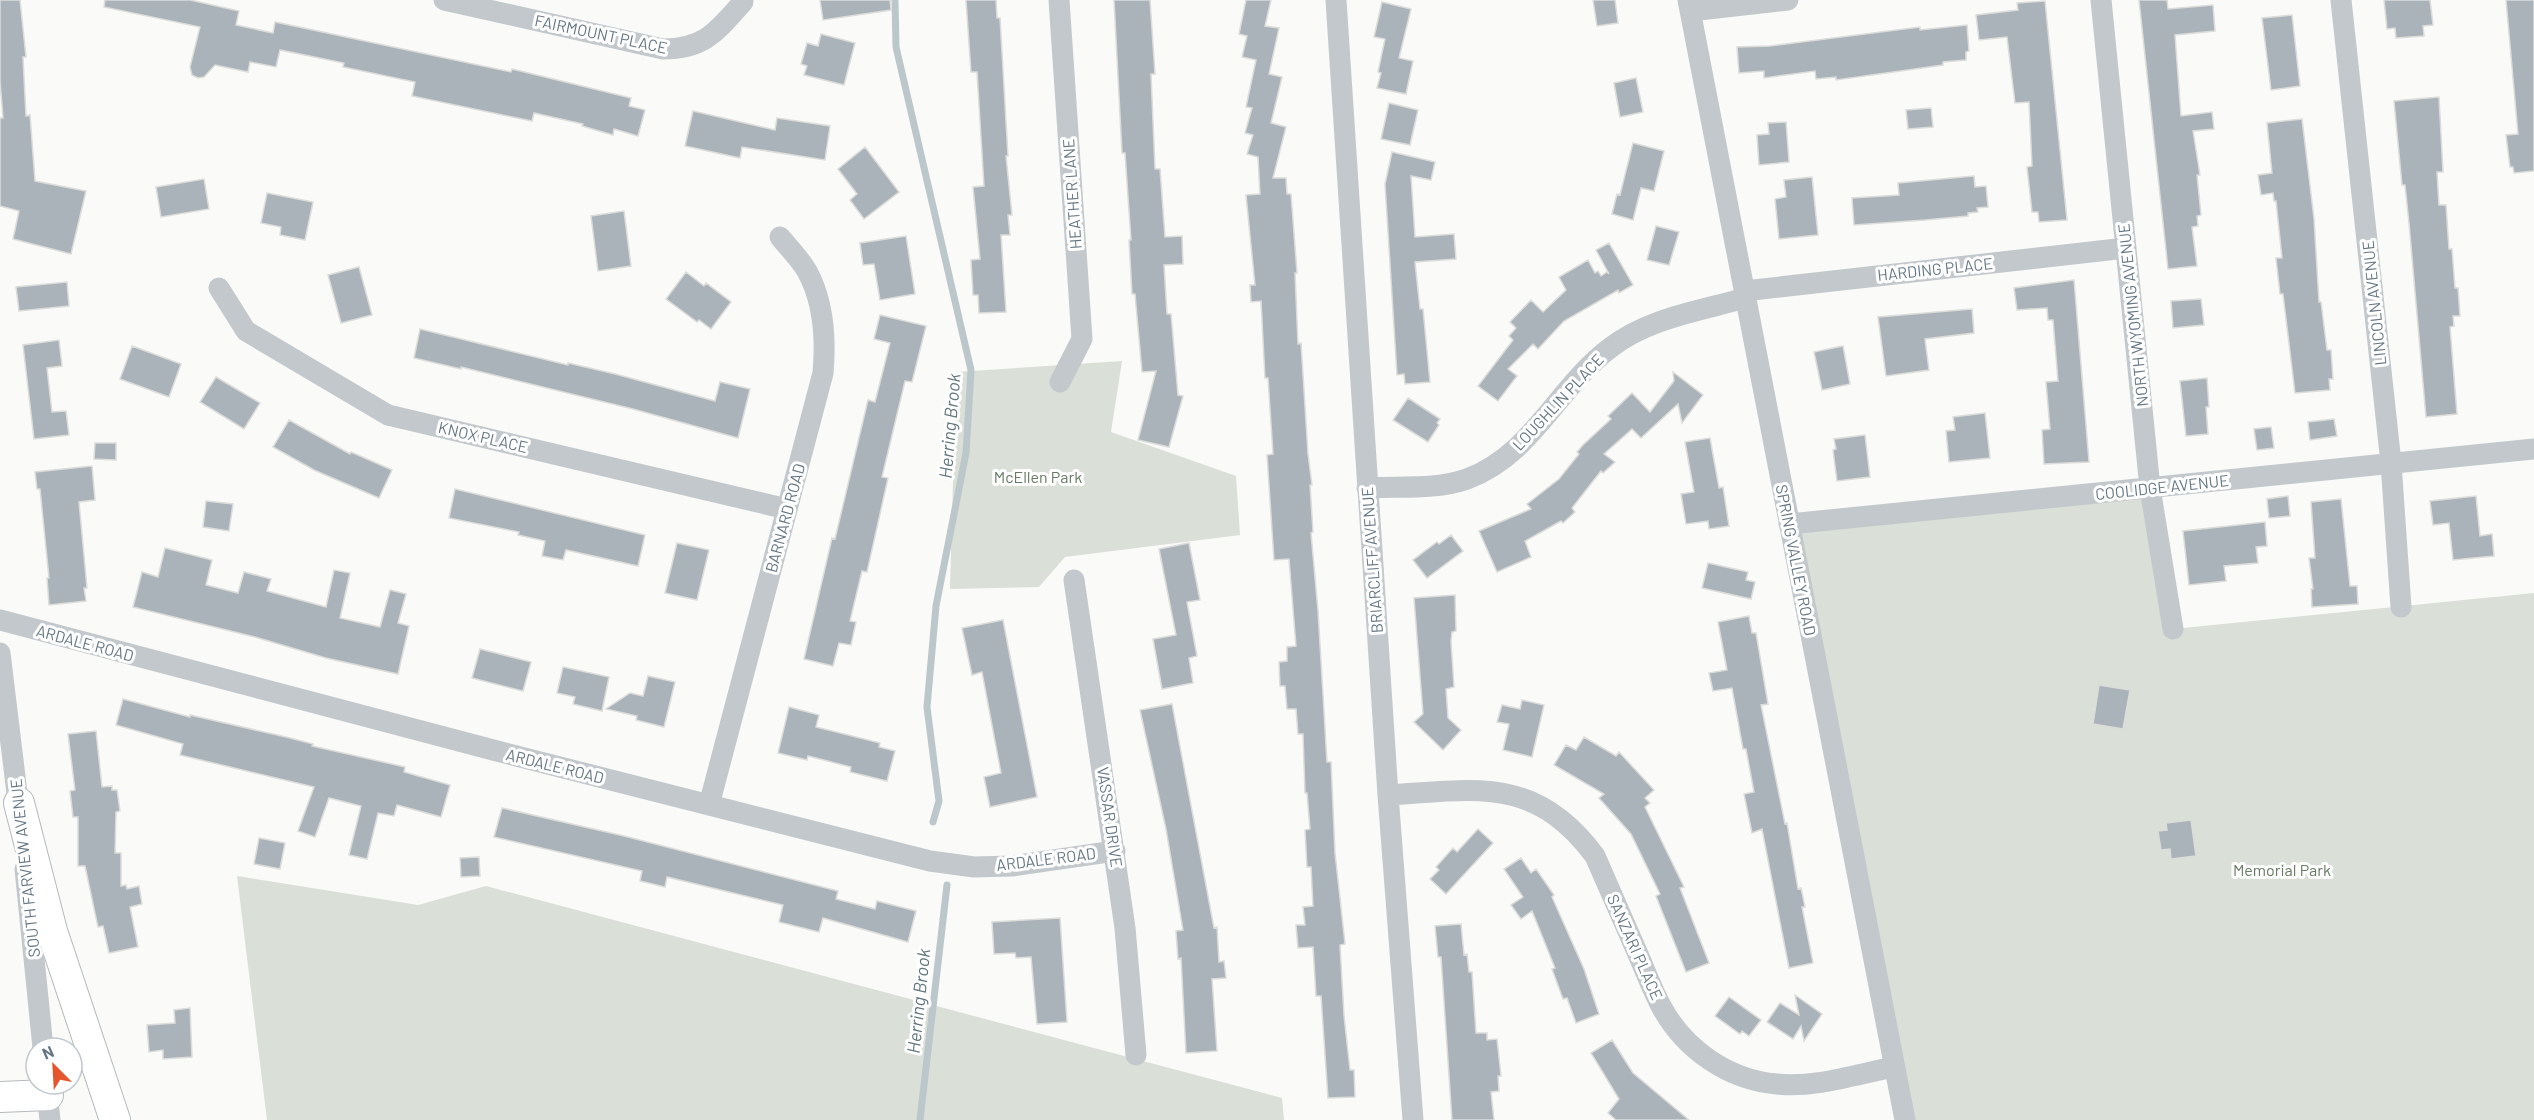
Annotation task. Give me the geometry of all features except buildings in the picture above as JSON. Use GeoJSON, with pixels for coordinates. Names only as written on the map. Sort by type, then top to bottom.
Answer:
{"type":"FeatureCollection","features":[{"type":"Feature","properties":{"kind":"highway"},"geometry":{"type":"LineString","coordinates":[[19,803],[52,931],[115,1120]]}},
{"type":"Feature","properties":{"kind":"highway"},"geometry":{"type":"LineString","coordinates":[[0,1097],[48,1100]]}},
{"type":"Feature","properties":{"kind":"street","name":"FAIRMOUNT PLACE"},"geometry":{"type":"LineString","coordinates":[[444,0],[663,50],[697,45],[712,36],[743,2]]}},
{"type":"Feature","properties":{"kind":"street","name":"HEATHER LANE"},"geometry":{"type":"LineString","coordinates":[[1059,0],[1082,339],[1060,382]]}},
{"type":"Feature","properties":{"kind":"street","name":"BRIARCLIFF AVENUE"},"geometry":{"type":"LineString","coordinates":[[1336,0],[1388,795],[1413,1120]]}},
{"type":"Feature","properties":{"kind":"street"},"geometry":{"type":"LineString","coordinates":[[1689,5],[1788,0]]}},
{"type":"Feature","properties":{"kind":"street","name":"NORTH WYOMING AVENUE"},"geometry":{"type":"LineString","coordinates":[[2101,0],[2150,488],[2173,629]]}},
{"type":"Feature","properties":{"kind":"street","name":"LINCOLN AVENUE"},"geometry":{"type":"LineString","coordinates":[[2341,0],[2391,463],[2400,608]]}},
{"type":"Feature","properties":{"kind":"street","name":"SPRING VALLEY ROAD"},"geometry":{"type":"LineString","coordinates":[[1689,5],[1905,1120]]}},
{"type":"Feature","properties":{"kind":"street","name":"BARNARD ROAD"},"geometry":{"type":"LineString","coordinates":[[709,805],[824,373],[825,344],[819,306],[807,270],[780,237]]}},
{"type":"Feature","properties":{"kind":"street","name":"HARDING PLACE"},"geometry":{"type":"LineString","coordinates":[[1745,294],[2126,248]]}},
{"type":"Feature","properties":{"kind":"street","name":"KNOX PLACE"},"geometry":{"type":"LineString","coordinates":[[219,288],[246,330],[388,415],[788,509]]}},
{"type":"Feature","properties":{"kind":"street","name":"LOUGHLIN PLACE"},"geometry":{"type":"LineString","coordinates":[[1367,488],[1439,485],[1466,479],[1493,467],[1523,443],[1583,372],[1610,348],[1642,327],[1745,294]]}},
{"type":"Feature","properties":{"kind":"street","name":"COOLIDGE AVENUE"},"geometry":{"type":"LineString","coordinates":[[1789,524],[2534,449]]}},
{"type":"Feature","properties":{"kind":"street","name":"VASSAR DRIVE"},"geometry":{"type":"LineString","coordinates":[[1074,580],[1115,851],[1125,928],[1136,1055]]}},
{"type":"Feature","properties":{"kind":"street","name":"ARDALE ROAD"},"geometry":{"type":"LineString","coordinates":[[0,620],[930,861],[974,867],[1012,866],[1115,851]]}},
{"type":"Feature","properties":{"kind":"street","name":"SOUTH FARVIEW AVENUE"},"geometry":{"type":"LineString","coordinates":[[0,653],[19,803],[42,1036]]}},
{"type":"Feature","properties":{"kind":"street","name":"SANZARI PLACE"},"geometry":{"type":"LineString","coordinates":[[1388,795],[1485,789],[1511,794],[1536,803],[1559,816],[1581,836],[1595,855],[1661,1006],[1676,1029],[1695,1049],[1717,1065],[1747,1078],[1777,1084],[1805,1084],[1894,1067]]}},
{"type":"Feature","properties":{"kind":"green space","name":"McEllen Park"},"geometry":{"type":"Polygon","coordinates":[[[1122,361],[1111,432],[1236,476],[1240,535],[1065,557],[1039,587],[950,589],[956,372],[1122,361]]]}},
{"type":"Feature","properties":{"kind":"green space","name":"Memorial Park"},"geometry":{"type":"Polygon","coordinates":[[[2150,488],[2173,629],[2534,593],[2534,1120],[1904,1120],[1789,524],[2150,488]]]}},
{"type":"Feature","properties":{"kind":"green space"},"geometry":{"type":"Polygon","coordinates":[[[237,876],[418,905],[486,886],[1282,1098],[1284,1120],[267,1120],[237,876]]]}},
{"type":"Feature","properties":{"kind":"waterway","name":"Herring Brook"},"geometry":{"type":"LineString","coordinates":[[895,0],[896,47],[971,370],[966,453],[936,606],[927,707],[939,801],[933,822]]}},
{"type":"Feature","properties":{"kind":"waterway","name":"Herring Brook"},"geometry":{"type":"LineString","coordinates":[[920,1120],[947,885]]}}]}
